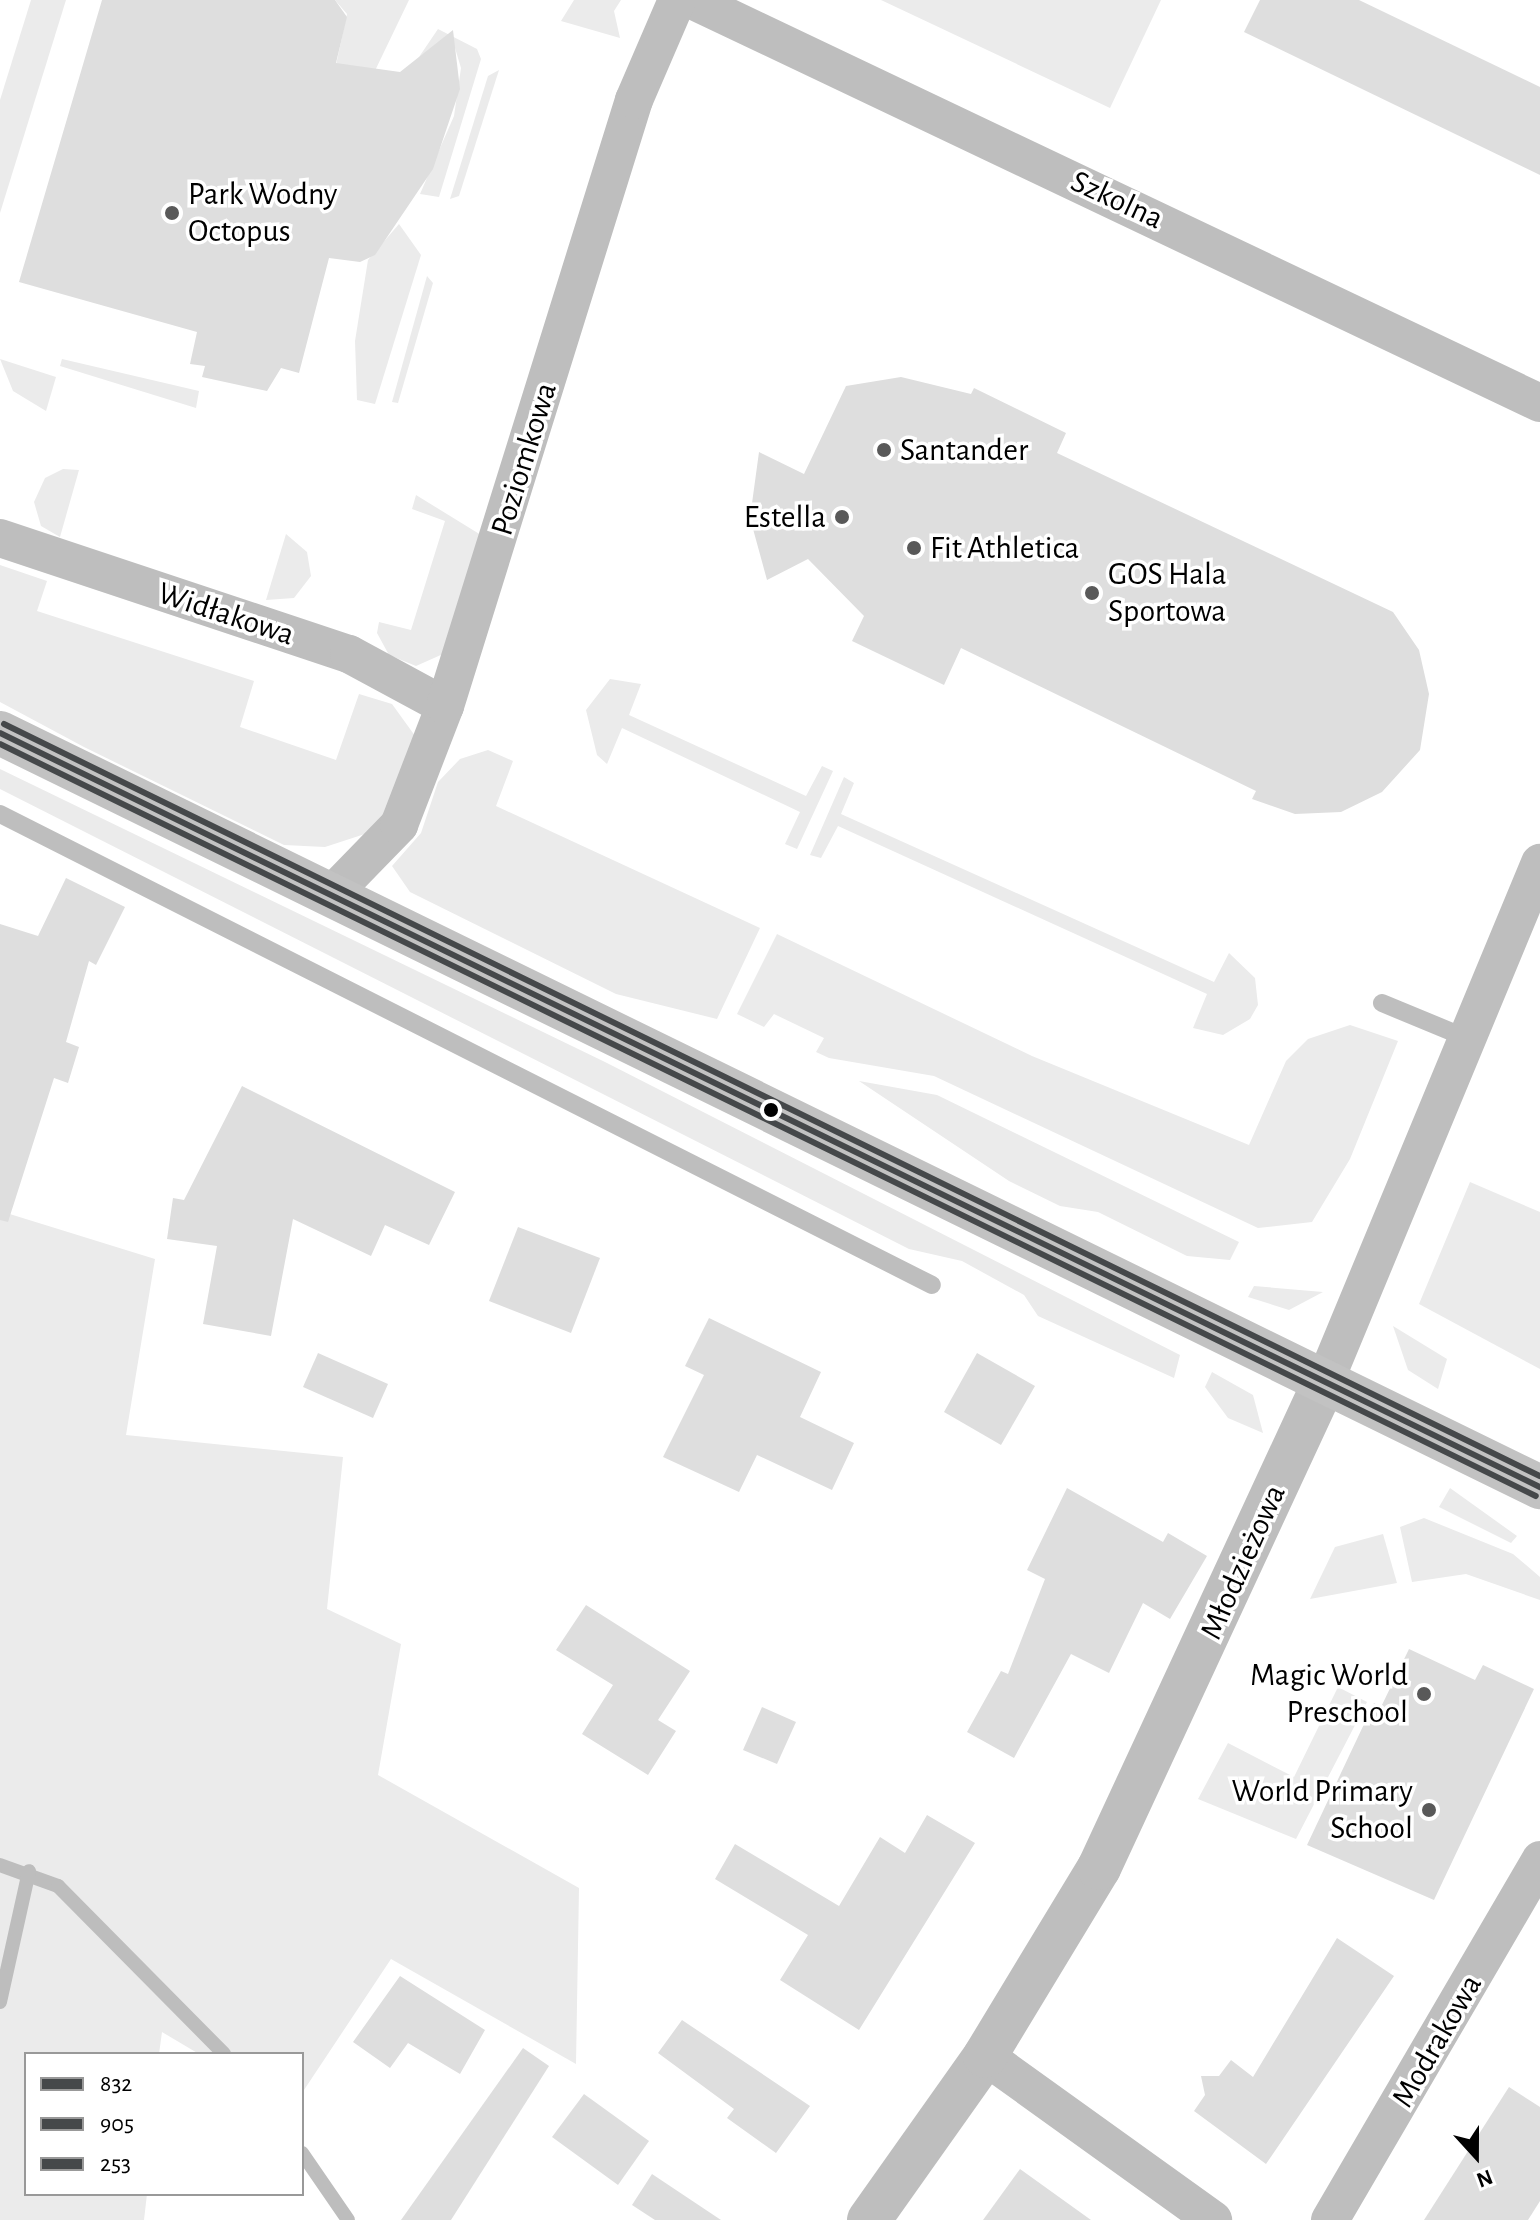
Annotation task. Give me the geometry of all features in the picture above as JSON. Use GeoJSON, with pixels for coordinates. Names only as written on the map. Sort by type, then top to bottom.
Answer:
{"type":"FeatureCollection","features":[{"type":"Feature","properties":{"kind":"main road"},"geometry":{"type":"LineString","coordinates":[[0,733],[1540,1487]]}},
{"type":"Feature","properties":{"kind":"street","name":"Poziomkowa"},"geometry":{"type":"LineString","coordinates":[[331,895],[399,825],[445,706],[634,100],[677,0]]}},
{"type":"Feature","properties":{"kind":"street","name":"Szkolna"},"geometry":{"type":"LineString","coordinates":[[692,0],[1540,403]]}},
{"type":"Feature","properties":{"kind":"street","name":"Widłakowa"},"geometry":{"type":"LineString","coordinates":[[0,538],[349,654],[445,706]]}},
{"type":"Feature","properties":{"kind":"street","name":"Młodzieżowa"},"geometry":{"type":"LineString","coordinates":[[869,2220],[985,2056],[1118,1832],[1325,1381],[1540,863]]}},
{"type":"Feature","properties":{"kind":"street","name":"Modrakowa"},"geometry":{"type":"LineString","coordinates":[[1330,2220],[1540,1860]]}},
{"type":"Feature","properties":{"kind":"street"},"geometry":{"type":"LineString","coordinates":[[985,2056],[1213,2220]]}},
{"type":"Feature","properties":{"kind":"lane"},"geometry":{"type":"LineString","coordinates":[[0,814],[932,1285]]}},
{"type":"Feature","properties":{"kind":"lane"},"geometry":{"type":"LineString","coordinates":[[1382,1003],[1469,1039]]}},
{"type":"Feature","properties":{"kind":"shaded area"},"geometry":{"type":"Polygon","coordinates":[[[31,0],[66,0],[0,213],[0,100],[31,0]]]}},
{"type":"Feature","properties":{"kind":"shaded area"},"geometry":{"type":"Polygon","coordinates":[[[335,0],[409,0],[371,79],[336,65],[347,14],[335,0]]]}},
{"type":"Feature","properties":{"kind":"shaded area"},"geometry":{"type":"Polygon","coordinates":[[[574,0],[621,0],[614,11],[620,38],[561,21],[574,0]]]}},
{"type":"Feature","properties":{"kind":"shaded area"},"geometry":{"type":"Polygon","coordinates":[[[881,0],[1161,0],[1110,108],[881,0]]]}},
{"type":"Feature","properties":{"kind":"shaded area"},"geometry":{"type":"Polygon","coordinates":[[[438,29],[477,49],[481,59],[439,197],[420,194],[454,116],[461,68],[455,48],[440,43],[419,57],[438,29]]]}},
{"type":"Feature","properties":{"kind":"shaded area"},"geometry":{"type":"Polygon","coordinates":[[[499,70],[459,196],[450,199],[488,76],[499,70]]]}},
{"type":"Feature","properties":{"kind":"shaded area"},"geometry":{"type":"Polygon","coordinates":[[[399,224],[421,255],[375,404],[357,400],[355,341],[368,260],[399,224]]]}},
{"type":"Feature","properties":{"kind":"shaded area"},"geometry":{"type":"Polygon","coordinates":[[[427,276],[433,283],[398,403],[392,402],[427,276]]]}},
{"type":"Feature","properties":{"kind":"shaded area"},"geometry":{"type":"Polygon","coordinates":[[[0,359],[56,377],[46,411],[13,391],[0,359]]]}},
{"type":"Feature","properties":{"kind":"shaded area"},"geometry":{"type":"Polygon","coordinates":[[[62,359],[199,391],[196,408],[60,366],[62,359]]]}},
{"type":"Feature","properties":{"kind":"shaded area"},"geometry":{"type":"Polygon","coordinates":[[[63,469],[79,470],[60,537],[41,526],[34,502],[45,478],[63,469]]]}},
{"type":"Feature","properties":{"kind":"shaded area"},"geometry":{"type":"Polygon","coordinates":[[[416,495],[481,535],[443,654],[416,666],[389,655],[377,633],[379,622],[411,630],[445,521],[412,509],[416,495]]]}},
{"type":"Feature","properties":{"kind":"shaded area"},"geometry":{"type":"Polygon","coordinates":[[[286,534],[307,552],[311,576],[294,598],[266,600],[286,534]]]}},
{"type":"Feature","properties":{"kind":"shaded area"},"geometry":{"type":"Polygon","coordinates":[[[0,565],[47,581],[37,611],[254,681],[240,727],[336,760],[359,694],[392,704],[418,740],[412,774],[374,831],[325,847],[284,845],[84,747],[0,702],[0,565]]]}},
{"type":"Feature","properties":{"kind":"shaded area"},"geometry":{"type":"Polygon","coordinates":[[[610,679],[641,684],[629,715],[806,796],[822,766],[833,771],[797,849],[785,844],[800,812],[622,728],[607,764],[597,755],[586,710],[610,679]]]}},
{"type":"Feature","properties":{"kind":"shaded area"},"geometry":{"type":"Polygon","coordinates":[[[488,750],[513,761],[496,806],[760,928],[717,1019],[616,994],[410,892],[392,866],[421,833],[438,782],[460,759],[488,750]]]}},
{"type":"Feature","properties":{"kind":"shaded area"},"geometry":{"type":"Polygon","coordinates":[[[0,769],[605,1062],[1180,1355],[1174,1378],[1038,1316],[1024,1295],[962,1261],[909,1249],[0,789],[0,769]]]}},
{"type":"Feature","properties":{"kind":"shaded area"},"geometry":{"type":"Polygon","coordinates":[[[844,777],[854,783],[841,814],[1214,982],[1229,953],[1255,978],[1258,1005],[1250,1019],[1223,1035],[1193,1028],[1207,994],[838,826],[821,858],[810,855],[844,777]]]}},
{"type":"Feature","properties":{"kind":"shaded area"},"geometry":{"type":"Polygon","coordinates":[[[777,934],[1032,1056],[1249,1145],[1286,1061],[1308,1039],[1350,1025],[1398,1041],[1350,1159],[1312,1222],[1258,1228],[934,1076],[829,1058],[816,1052],[824,1038],[774,1014],[764,1027],[737,1014],[777,934]]]}},
{"type":"Feature","properties":{"kind":"shaded area"},"geometry":{"type":"Polygon","coordinates":[[[859,1081],[937,1095],[1239,1242],[1230,1260],[1187,1256],[1098,1212],[1060,1206],[1009,1181],[859,1081]]]}},
{"type":"Feature","properties":{"kind":"shaded area"},"geometry":{"type":"Polygon","coordinates":[[[1470,1182],[1540,1212],[1540,1369],[1419,1304],[1470,1182]]]}},
{"type":"Feature","properties":{"kind":"shaded area"},"geometry":{"type":"Polygon","coordinates":[[[0,1211],[155,1259],[126,1435],[343,1457],[327,1609],[401,1644],[378,1775],[579,1888],[576,2064],[391,1959],[304,2090],[304,2052],[196,2052],[162,2032],[159,2052],[24,2052],[24,2196],[147,2196],[144,2220],[0,2220],[0,1211]]]}},
{"type":"Feature","properties":{"kind":"shaded area"},"geometry":{"type":"Polygon","coordinates":[[[1254,1286],[1323,1292],[1289,1310],[1248,1297],[1254,1286]]]}},
{"type":"Feature","properties":{"kind":"shaded area"},"geometry":{"type":"Polygon","coordinates":[[[1393,1326],[1447,1359],[1438,1389],[1408,1370],[1393,1326]]]}},
{"type":"Feature","properties":{"kind":"shaded area"},"geometry":{"type":"Polygon","coordinates":[[[1212,1372],[1253,1395],[1263,1433],[1228,1418],[1205,1387],[1212,1372]]]}},
{"type":"Feature","properties":{"kind":"shaded area"},"geometry":{"type":"Polygon","coordinates":[[[1450,1488],[1517,1536],[1511,1543],[1439,1507],[1450,1488]]]}},
{"type":"Feature","properties":{"kind":"shaded area"},"geometry":{"type":"Polygon","coordinates":[[[1424,1518],[1513,1554],[1540,1577],[1540,1600],[1466,1574],[1412,1582],[1400,1527],[1424,1518]]]}},
{"type":"Feature","properties":{"kind":"shaded area"},"geometry":{"type":"Polygon","coordinates":[[[1383,1534],[1397,1583],[1310,1599],[1335,1547],[1383,1534]]]}},
{"type":"Feature","properties":{"kind":"shaded area"},"geometry":{"type":"Polygon","coordinates":[[[1338,1687],[1367,1702],[1296,1839],[1198,1799],[1228,1743],[1294,1777],[1338,1687]]]}},
{"type":"Feature","properties":{"kind":"building","name":"Park Wodny Octopus"},"geometry":{"type":"Polygon","coordinates":[[[102,0],[335,0],[347,17],[336,63],[400,72],[453,30],[460,89],[433,169],[375,255],[360,262],[329,258],[299,373],[281,368],[267,391],[202,377],[205,366],[190,364],[197,332],[19,282],[102,0]]]}},
{"type":"Feature","properties":{"kind":"building"},"geometry":{"type":"Polygon","coordinates":[[[1260,0],[1359,0],[1540,87],[1540,175],[1244,32],[1260,0]]]}},
{"type":"Feature","properties":{"kind":"building","name":"GOS Hala Sportowa"},"geometry":{"type":"Polygon","coordinates":[[[901,377],[971,394],[974,388],[1066,433],[1057,453],[1393,612],[1419,650],[1429,694],[1420,750],[1382,792],[1341,812],[1295,814],[1252,799],[1256,791],[961,648],[944,685],[852,641],[864,616],[808,559],[767,580],[750,518],[759,452],[804,474],[846,386],[901,377]]]}},
{"type":"Feature","properties":{"kind":"building"},"geometry":{"type":"Polygon","coordinates":[[[66,878],[125,907],[96,965],[89,961],[66,1042],[79,1047],[68,1083],[54,1078],[8,1222],[0,1220],[0,924],[38,936],[66,878]]]}},
{"type":"Feature","properties":{"kind":"building"},"geometry":{"type":"Polygon","coordinates":[[[242,1086],[455,1192],[429,1245],[385,1225],[371,1256],[293,1219],[271,1336],[203,1324],[217,1246],[167,1239],[173,1198],[184,1200],[242,1086]]]}},
{"type":"Feature","properties":{"kind":"building"},"geometry":{"type":"Polygon","coordinates":[[[518,1227],[600,1258],[571,1333],[489,1301],[518,1227]]]}},
{"type":"Feature","properties":{"kind":"building"},"geometry":{"type":"Polygon","coordinates":[[[709,1318],[821,1372],[800,1417],[854,1443],[832,1490],[757,1455],[739,1492],[663,1457],[704,1375],[685,1366],[709,1318]]]}},
{"type":"Feature","properties":{"kind":"building"},"geometry":{"type":"Polygon","coordinates":[[[318,1353],[388,1384],[373,1418],[303,1387],[318,1353]]]}},
{"type":"Feature","properties":{"kind":"building"},"geometry":{"type":"Polygon","coordinates":[[[977,1353],[1035,1386],[1001,1445],[944,1412],[977,1353]]]}},
{"type":"Feature","properties":{"kind":"building"},"geometry":{"type":"Polygon","coordinates":[[[1067,1488],[1163,1542],[1168,1533],[1207,1556],[1170,1619],[1143,1603],[1109,1673],[1071,1654],[1014,1758],[967,1732],[1001,1671],[1008,1674],[1045,1579],[1027,1570],[1067,1488]]]}},
{"type":"Feature","properties":{"kind":"building"},"geometry":{"type":"Polygon","coordinates":[[[586,1605],[690,1671],[658,1720],[676,1731],[648,1775],[582,1734],[613,1685],[556,1650],[586,1605]]]}},
{"type":"Feature","properties":{"kind":"building"},"geometry":{"type":"Polygon","coordinates":[[[1409,1649],[1475,1680],[1483,1665],[1534,1689],[1434,1900],[1307,1845],[1374,1703],[1381,1707],[1409,1649]]]}},
{"type":"Feature","properties":{"kind":"building"},"geometry":{"type":"Polygon","coordinates":[[[762,1707],[796,1722],[777,1764],[743,1750],[762,1707]]]}},
{"type":"Feature","properties":{"kind":"building"},"geometry":{"type":"Polygon","coordinates":[[[927,1815],[975,1843],[859,2030],[780,1980],[808,1935],[715,1879],[735,1844],[839,1906],[880,1837],[905,1853],[927,1815]]]}},
{"type":"Feature","properties":{"kind":"building"},"geometry":{"type":"Polygon","coordinates":[[[1337,1938],[1394,1976],[1266,2164],[1194,2111],[1205,2095],[1201,2076],[1219,2076],[1231,2060],[1253,2077],[1337,1938]]]}},
{"type":"Feature","properties":{"kind":"building"},"geometry":{"type":"Polygon","coordinates":[[[400,1976],[485,2030],[460,2074],[408,2043],[390,2068],[353,2042],[400,1976]]]}},
{"type":"Feature","properties":{"kind":"building"},"geometry":{"type":"Polygon","coordinates":[[[682,2020],[810,2106],[776,2153],[727,2118],[734,2109],[658,2053],[682,2020]]]}},
{"type":"Feature","properties":{"kind":"building"},"geometry":{"type":"Polygon","coordinates":[[[523,2048],[549,2066],[451,2220],[401,2220],[523,2048]]]}},
{"type":"Feature","properties":{"kind":"building"},"geometry":{"type":"Polygon","coordinates":[[[1509,2087],[1540,2107],[1540,2201],[1528,2220],[1424,2220],[1509,2087]]]}},
{"type":"Feature","properties":{"kind":"building"},"geometry":{"type":"Polygon","coordinates":[[[584,2094],[649,2141],[618,2185],[552,2137],[584,2094]]]}},
{"type":"Feature","properties":{"kind":"building"},"geometry":{"type":"Polygon","coordinates":[[[1020,2169],[1091,2220],[983,2220],[1020,2169]]]}},
{"type":"Feature","properties":{"kind":"building"},"geometry":{"type":"Polygon","coordinates":[[[652,2174],[721,2220],[655,2220],[632,2205],[652,2174]]]}},
{"type":"Feature","properties":{"kind":"waterway"},"geometry":{"type":"LineString","coordinates":[[0,1865],[58,1886],[222,2052]]}},
{"type":"Feature","properties":{"kind":"waterway"},"geometry":{"type":"LineString","coordinates":[[0,2002],[29,1871]]}},
{"type":"Feature","properties":{"kind":"waterway"},"geometry":{"type":"LineString","coordinates":[[304,2156],[348,2220]]}},
{"type":"Feature","properties":{"kind":"transit line","name":"253"},"geometry":{"type":"LineString","coordinates":[[4,724],[1540,1476]]}},
{"type":"Feature","properties":{"kind":"transit line","name":"832"},"geometry":{"type":"LineString","coordinates":[[0,733],[1540,1487]]}},
{"type":"Feature","properties":{"kind":"transit line","name":"905"},"geometry":{"type":"LineString","coordinates":[[0,744],[1536,1496]]}},
{"type":"Feature","properties":{"kind":"place","name":"Park Wodny Octopus"},"geometry":{"type":"Point","coordinates":[172,213]}},
{"type":"Feature","properties":{"kind":"place","name":"Santander"},"geometry":{"type":"Point","coordinates":[884,450]}},
{"type":"Feature","properties":{"kind":"place","name":"Estella"},"geometry":{"type":"Point","coordinates":[842,517]}},
{"type":"Feature","properties":{"kind":"place","name":"Fit Athletica"},"geometry":{"type":"Point","coordinates":[914,548]}},
{"type":"Feature","properties":{"kind":"place","name":"GOS Hala Sportowa"},"geometry":{"type":"Point","coordinates":[1092,593]}},
{"type":"Feature","properties":{"kind":"place","name":"Magic World Preschool"},"geometry":{"type":"Point","coordinates":[1424,1694]}},
{"type":"Feature","properties":{"kind":"place","name":"World Primary School"},"geometry":{"type":"Point","coordinates":[1429,1810]}}]}
